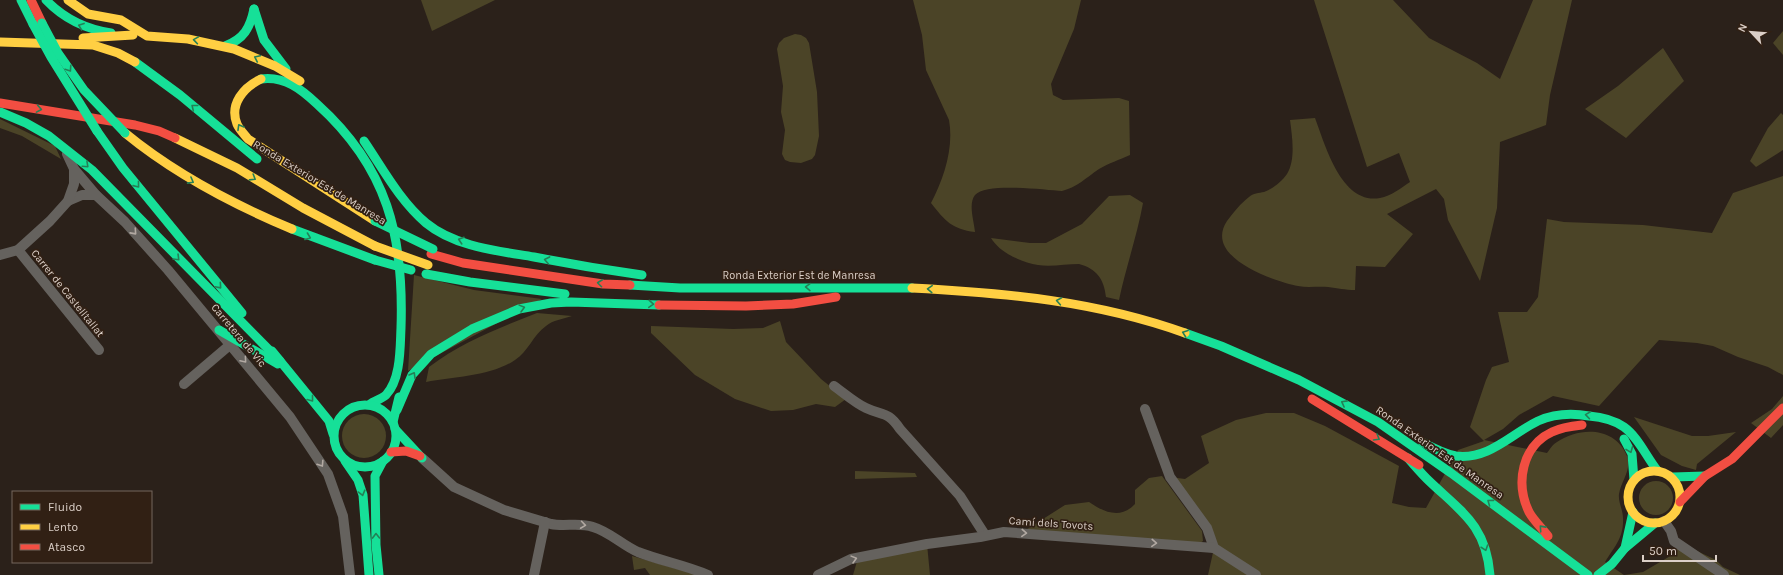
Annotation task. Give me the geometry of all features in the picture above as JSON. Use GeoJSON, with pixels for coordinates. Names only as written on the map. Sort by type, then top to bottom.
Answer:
{"type":"FeatureCollection","features":[{"type":"Feature","properties":{"kind":"main road"},"geometry":{"type":"LineString","coordinates":[[21,0],[84,90],[125,133],[162,163],[212,192],[303,235],[375,260],[576,291]]}},
{"type":"Feature","properties":{"kind":"main road"},"geometry":{"type":"LineString","coordinates":[[30,0],[51,57],[97,131],[132,180],[280,362]]}},
{"type":"Feature","properties":{"kind":"main road"},"geometry":{"type":"LineString","coordinates":[[46,0],[52,7],[73,23],[90,29],[133,35],[188,39],[224,46],[247,53],[290,75],[313,90],[351,126],[413,211],[427,224],[442,234],[468,243],[516,254],[586,267],[649,276]]}},
{"type":"Feature","properties":{"kind":"main road"},"geometry":{"type":"LineString","coordinates":[[68,0],[88,14],[121,20],[147,36]]}},
{"type":"Feature","properties":{"kind":"main road"},"geometry":{"type":"LineString","coordinates":[[224,46],[234,42],[248,31],[253,5]]}},
{"type":"Feature","properties":{"kind":"main road"},"geometry":{"type":"LineString","coordinates":[[253,5],[264,40],[290,75]]}},
{"type":"Feature","properties":{"kind":"main road"},"geometry":{"type":"LineString","coordinates":[[0,42],[133,35]]}},
{"type":"Feature","properties":{"kind":"main road","name":"Ronda Exterior Est de Manresa"},"geometry":{"type":"LineString","coordinates":[[0,42],[97,46],[122,55],[145,67],[209,119],[236,144],[264,164]]}},
{"type":"Feature","properties":{"kind":"main road"},"geometry":{"type":"LineString","coordinates":[[333,434],[336,422],[344,412],[356,406],[370,404],[386,395],[391,387],[397,367],[402,301],[401,277],[398,256],[387,206],[364,160],[346,133],[315,102],[281,79],[271,77],[258,79],[246,88],[238,99],[236,116],[237,124],[248,139],[375,221],[432,252]]}},
{"type":"Feature","properties":{"kind":"main road"},"geometry":{"type":"LineString","coordinates":[[0,103],[134,125],[171,136],[208,152],[303,208],[375,246],[427,269]]}},
{"type":"Feature","properties":{"kind":"main road"},"geometry":{"type":"LineString","coordinates":[[0,112],[27,123],[56,140],[96,174],[287,369],[328,421],[333,434],[334,445],[358,480],[363,495],[369,575]]}},
{"type":"Feature","properties":{"kind":"main road"},"geometry":{"type":"LineString","coordinates":[[351,126],[385,187],[395,213],[405,254],[408,301],[397,410],[394,426],[396,441],[391,452],[383,461],[375,476],[376,544],[379,575]]}},
{"type":"Feature","properties":{"kind":"main road","name":"Ronda Exterior Est de Manresa"},"geometry":{"type":"LineString","coordinates":[[336,207],[376,231],[432,252],[477,265],[603,284],[680,288],[723,286],[903,287],[964,291],[1035,297],[1104,309],[1168,326],[1221,346],[1299,380],[1378,422],[1451,473],[1588,575]]}},
{"type":"Feature","properties":{"kind":"main road","name":"Ronda Exterior Est de Manresa"},"geometry":{"type":"LineString","coordinates":[[427,269],[470,282],[561,294],[598,294],[680,298],[903,297]]}},
{"type":"Feature","properties":{"kind":"main road"},"geometry":{"type":"LineString","coordinates":[[698,279],[705,279],[723,286]]}},
{"type":"Feature","properties":{"kind":"main road"},"geometry":{"type":"LineString","coordinates":[[397,410],[412,375],[431,354],[472,329],[519,309],[551,303],[570,302],[686,306],[746,306],[793,304],[836,297]]}},
{"type":"Feature","properties":{"kind":"main road"},"geometry":{"type":"LineString","coordinates":[[941,299],[1034,307],[1063,312]]}},
{"type":"Feature","properties":{"kind":"main road"},"geometry":{"type":"LineString","coordinates":[[219,330],[287,369]]}},
{"type":"Feature","properties":{"kind":"main road"},"geometry":{"type":"LineString","coordinates":[[1228,359],[1275,380]]}},
{"type":"Feature","properties":{"kind":"main road","name":"Ronda Exterior Est de Manresa"},"geometry":{"type":"LineString","coordinates":[[1307,396],[1406,456],[1450,488]]}},
{"type":"Feature","properties":{"kind":"main road"},"geometry":{"type":"LineString","coordinates":[[370,404],[385,412],[394,426],[422,458]]}},
{"type":"Feature","properties":{"kind":"main road"},"geometry":{"type":"LineString","coordinates":[[1598,575],[1612,564],[1625,548],[1660,522],[1675,513],[1680,502],[1705,476],[1732,459],[1783,408]]}},
{"type":"Feature","properties":{"kind":"main road"},"geometry":{"type":"LineString","coordinates":[[1378,422],[1397,429],[1444,453],[1461,456],[1478,455],[1498,447],[1532,424],[1550,417],[1568,414],[1588,415],[1610,420],[1625,428],[1657,470]]}},
{"type":"Feature","properties":{"kind":"main road"},"geometry":{"type":"LineString","coordinates":[[1578,567],[1538,524],[1528,510],[1523,493],[1521,477],[1526,459],[1534,444],[1547,433],[1566,426],[1596,427],[1614,431],[1627,442],[1633,455],[1635,466],[1634,480]]}},
{"type":"Feature","properties":{"kind":"main road"},"geometry":{"type":"LineString","coordinates":[[391,452],[400,449],[408,450],[422,458]]}},
{"type":"Feature","properties":{"kind":"main road"},"geometry":{"type":"LineString","coordinates":[[1406,456],[1472,521],[1487,554],[1490,575]]}},
{"type":"Feature","properties":{"kind":"main road"},"geometry":{"type":"LineString","coordinates":[[343,459],[352,464],[363,467],[373,466],[383,461]]}},
{"type":"Feature","properties":{"kind":"main road"},"geometry":{"type":"LineString","coordinates":[[1660,522],[1643,521],[1633,512],[1629,505],[1628,496],[1629,488],[1634,480],[1644,472],[1657,470],[1665,472],[1672,477],[1680,488],[1680,502]]}},
{"type":"Feature","properties":{"kind":"main road"},"geometry":{"type":"LineString","coordinates":[[1672,477],[1705,476]]}},
{"type":"Feature","properties":{"kind":"main road"},"geometry":{"type":"LineString","coordinates":[[1625,548],[1633,512]]}},
{"type":"Feature","properties":{"kind":"main road"},"geometry":{"type":"LineString","coordinates":[[360,575],[367,548]]}},
{"type":"Feature","properties":{"kind":"street","name":"Carretera de Vic"},"geometry":{"type":"LineString","coordinates":[[56,140],[64,149],[74,169],[96,195],[125,222],[231,344],[290,417],[328,474],[343,516],[350,575]]}},
{"type":"Feature","properties":{"kind":"street"},"geometry":{"type":"LineString","coordinates":[[0,255],[18,250],[50,221],[68,201],[74,184],[74,169]]}},
{"type":"Feature","properties":{"kind":"street"},"geometry":{"type":"LineString","coordinates":[[68,201],[82,195],[96,195]]}},
{"type":"Feature","properties":{"kind":"street","name":"Carrer de Castelltallat"},"geometry":{"type":"LineString","coordinates":[[18,250],[99,350]]}},
{"type":"Feature","properties":{"kind":"street"},"geometry":{"type":"LineString","coordinates":[[184,384],[231,344]]}},
{"type":"Feature","properties":{"kind":"street"},"geometry":{"type":"LineString","coordinates":[[834,386],[866,408],[883,413],[893,419],[900,429],[960,496],[986,535]]}},
{"type":"Feature","properties":{"kind":"street"},"geometry":{"type":"LineString","coordinates":[[1145,409],[1170,477],[1207,528],[1214,548]]}},
{"type":"Feature","properties":{"kind":"street"},"geometry":{"type":"LineString","coordinates":[[422,458],[454,487],[498,507],[560,526],[577,524],[592,526],[603,530],[637,551],[708,575]]}},
{"type":"Feature","properties":{"kind":"street"},"geometry":{"type":"LineString","coordinates":[[534,575],[545,522]]}},
{"type":"Feature","properties":{"kind":"street"},"geometry":{"type":"LineString","coordinates":[[1660,522],[1671,531],[1674,541],[1724,575]]}},
{"type":"Feature","properties":{"kind":"street","name":"Camí dels Tovots"},"geometry":{"type":"LineString","coordinates":[[818,575],[852,559],[927,544],[1004,532],[1214,548],[1256,575]]}},
{"type":"Feature","properties":{"kind":"shaded area"},"geometry":{"type":"Polygon","coordinates":[[[421,0],[495,0],[432,31],[421,0]]]}},
{"type":"Feature","properties":{"kind":"shaded area"},"geometry":{"type":"Polygon","coordinates":[[[913,0],[1081,0],[1074,29],[1051,84],[1053,95],[1063,100],[1119,98],[1129,101],[1130,155],[1110,163],[1077,185],[1062,191],[1030,188],[1003,188],[981,191],[975,195],[972,203],[975,232],[960,229],[950,223],[931,203],[947,163],[950,141],[949,120],[926,70],[922,35],[913,0]]]}},
{"type":"Feature","properties":{"kind":"shaded area"},"geometry":{"type":"Polygon","coordinates":[[[1314,0],[1393,0],[1429,38],[1477,63],[1500,79],[1533,0],[1572,0],[1550,95],[1546,125],[1500,142],[1497,208],[1480,281],[1448,220],[1444,199],[1436,189],[1387,214],[1413,234],[1385,267],[1356,266],[1355,290],[1324,287],[1302,287],[1273,279],[1244,265],[1232,256],[1224,246],[1222,234],[1227,221],[1237,208],[1256,193],[1267,191],[1274,187],[1287,174],[1292,161],[1290,120],[1315,118],[1330,157],[1345,183],[1355,192],[1366,198],[1384,197],[1392,194],[1410,182],[1399,153],[1367,167],[1314,0]]]}},
{"type":"Feature","properties":{"kind":"shaded area"},"geometry":{"type":"Polygon","coordinates":[[[1783,31],[1783,55],[1773,43],[1783,31]]]}},
{"type":"Feature","properties":{"kind":"shaded area"},"geometry":{"type":"Polygon","coordinates":[[[795,34],[806,38],[809,43],[817,92],[819,136],[815,155],[812,159],[801,163],[785,160],[782,154],[785,130],[781,112],[783,86],[777,49],[779,43],[784,38],[795,34]]]}},
{"type":"Feature","properties":{"kind":"shaded area"},"geometry":{"type":"Polygon","coordinates":[[[1663,48],[1684,81],[1626,138],[1585,109],[1618,86],[1663,48]]]}},
{"type":"Feature","properties":{"kind":"shaded area"},"geometry":{"type":"Polygon","coordinates":[[[1781,113],[1783,115],[1783,150],[1756,167],[1750,161],[1768,128],[1781,113]]]}},
{"type":"Feature","properties":{"kind":"shaded area"},"geometry":{"type":"Polygon","coordinates":[[[0,119],[55,146],[61,159],[22,136],[0,128],[0,119]]]}},
{"type":"Feature","properties":{"kind":"shaded area"},"geometry":{"type":"Polygon","coordinates":[[[1783,176],[1783,375],[1768,367],[1738,357],[1713,346],[1697,343],[1659,340],[1599,406],[1553,396],[1519,415],[1503,429],[1484,440],[1547,453],[1556,443],[1576,433],[1596,432],[1615,439],[1622,446],[1627,456],[1628,466],[1619,494],[1623,515],[1622,531],[1618,542],[1605,562],[1624,575],[1208,575],[1214,548],[1170,477],[1185,479],[1209,463],[1201,436],[1236,420],[1266,413],[1294,413],[1325,426],[1399,466],[1392,503],[1409,507],[1426,508],[1458,450],[1484,441],[1470,427],[1492,367],[1509,362],[1498,312],[1527,312],[1538,297],[1547,219],[1564,222],[1643,225],[1712,233],[1733,193],[1783,176]]]}},
{"type":"Feature","properties":{"kind":"shaded area"},"geometry":{"type":"Polygon","coordinates":[[[1130,195],[1143,203],[1119,300],[1106,297],[1101,280],[1095,272],[1085,266],[1079,264],[1043,266],[1025,262],[1005,252],[991,238],[1030,243],[1046,243],[1082,224],[1109,196],[1130,195]]]}},
{"type":"Feature","properties":{"kind":"shaded area"},"geometry":{"type":"Polygon","coordinates":[[[414,275],[474,290],[542,299],[408,371],[414,275]]]}},
{"type":"Feature","properties":{"kind":"shaded area"},"geometry":{"type":"Polygon","coordinates":[[[537,313],[572,316],[555,321],[546,326],[541,330],[520,357],[506,365],[484,373],[426,382],[429,367],[454,350],[481,336],[537,313]]]}},
{"type":"Feature","properties":{"kind":"shaded area"},"geometry":{"type":"Polygon","coordinates":[[[780,321],[786,342],[821,379],[846,399],[835,407],[816,404],[793,410],[771,411],[735,399],[695,375],[651,333],[651,326],[733,329],[763,328],[780,321]]]}},
{"type":"Feature","properties":{"kind":"shaded area"},"geometry":{"type":"Polygon","coordinates":[[[1783,396],[1783,425],[1771,438],[1751,423],[1772,409],[1783,396]]]}},
{"type":"Feature","properties":{"kind":"shaded area"},"geometry":{"type":"Polygon","coordinates":[[[360,414],[368,414],[373,415],[380,420],[385,427],[385,445],[380,452],[373,457],[360,458],[352,455],[345,448],[342,440],[342,432],[345,424],[352,417],[360,414]]]}},
{"type":"Feature","properties":{"kind":"shaded area"},"geometry":{"type":"Polygon","coordinates":[[[1634,417],[1692,436],[1708,436],[1736,432],[1697,464],[1696,470],[1682,466],[1661,455],[1634,417]]]}},
{"type":"Feature","properties":{"kind":"shaded area"},"geometry":{"type":"Polygon","coordinates":[[[855,471],[915,473],[917,477],[855,479],[855,471]]]}},
{"type":"Feature","properties":{"kind":"shaded area"},"geometry":{"type":"Polygon","coordinates":[[[1162,476],[1202,531],[1203,541],[1197,545],[1021,533],[1065,505],[1089,502],[1101,509],[1113,513],[1124,512],[1135,504],[1135,490],[1149,478],[1162,476]]]}},
{"type":"Feature","properties":{"kind":"shaded area"},"geometry":{"type":"Polygon","coordinates":[[[1656,481],[1668,486],[1673,498],[1668,510],[1656,515],[1644,510],[1639,498],[1644,486],[1656,481]]]}},
{"type":"Feature","properties":{"kind":"shaded area"},"geometry":{"type":"Polygon","coordinates":[[[1682,541],[1697,551],[1716,560],[1723,567],[1740,575],[1624,575],[1643,572],[1672,555],[1682,541]]]}},
{"type":"Feature","properties":{"kind":"shaded area"},"geometry":{"type":"Polygon","coordinates":[[[927,544],[930,575],[853,575],[858,558],[927,544]]]}},
{"type":"Feature","properties":{"kind":"shaded area"},"geometry":{"type":"Polygon","coordinates":[[[632,556],[698,575],[650,575],[645,568],[634,570],[632,556]]]}},
{"type":"Feature","properties":{"kind":"traffic: fast"},"geometry":{"type":"LineString","coordinates":[[21,0],[33,24]]}},
{"type":"Feature","properties":{"kind":"traffic: fast"},"geometry":{"type":"LineString","coordinates":[[46,0],[68,18],[92,29],[111,33]]}},
{"type":"Feature","properties":{"kind":"traffic: fast"},"geometry":{"type":"LineString","coordinates":[[254,9],[264,40],[286,69]]}},
{"type":"Feature","properties":{"kind":"traffic: fast"},"geometry":{"type":"LineString","coordinates":[[225,46],[237,40],[245,32],[254,9]]}},
{"type":"Feature","properties":{"kind":"traffic: fast"},"geometry":{"type":"LineString","coordinates":[[42,23],[58,53],[84,90],[125,133]]}},
{"type":"Feature","properties":{"kind":"traffic: fast"},"geometry":{"type":"LineString","coordinates":[[33,24],[51,57],[97,131]]}},
{"type":"Feature","properties":{"kind":"traffic: fast"},"geometry":{"type":"LineString","coordinates":[[135,62],[180,95],[257,159]]}},
{"type":"Feature","properties":{"kind":"traffic: fast"},"geometry":{"type":"LineString","coordinates":[[261,79],[278,80],[299,89],[317,104],[341,128],[360,153],[376,179],[387,206],[399,263],[401,295],[400,354],[395,381],[391,388],[386,395],[370,404]]}},
{"type":"Feature","properties":{"kind":"traffic: fast"},"geometry":{"type":"LineString","coordinates":[[0,112],[26,123],[49,136],[92,170],[280,361]]}},
{"type":"Feature","properties":{"kind":"traffic: fast"},"geometry":{"type":"LineString","coordinates":[[97,131],[123,168],[242,313]]}},
{"type":"Feature","properties":{"kind":"traffic: fast"},"geometry":{"type":"LineString","coordinates":[[364,141],[392,184],[408,205],[426,223],[450,238],[492,250],[642,275]]}},
{"type":"Feature","properties":{"kind":"traffic: fast"},"geometry":{"type":"LineString","coordinates":[[375,221],[433,249]]}},
{"type":"Feature","properties":{"kind":"traffic: fast"},"geometry":{"type":"LineString","coordinates":[[292,229],[375,260]]}},
{"type":"Feature","properties":{"kind":"traffic: fast"},"geometry":{"type":"LineString","coordinates":[[375,260],[411,270]]}},
{"type":"Feature","properties":{"kind":"traffic: fast"},"geometry":{"type":"LineString","coordinates":[[426,274],[470,282],[565,294]]}},
{"type":"Feature","properties":{"kind":"traffic: fast"},"geometry":{"type":"LineString","coordinates":[[630,285],[680,288],[912,288]]}},
{"type":"Feature","properties":{"kind":"traffic: fast"},"geometry":{"type":"LineString","coordinates":[[397,410],[412,375],[431,354],[472,329],[519,309],[551,303],[571,302],[659,305]]}},
{"type":"Feature","properties":{"kind":"traffic: fast"},"geometry":{"type":"LineString","coordinates":[[219,330],[278,364]]}},
{"type":"Feature","properties":{"kind":"traffic: fast"},"geometry":{"type":"LineString","coordinates":[[1185,333],[1221,346],[1299,380],[1378,422],[1451,473],[1588,575]]}},
{"type":"Feature","properties":{"kind":"traffic: fast"},"geometry":{"type":"LineString","coordinates":[[272,351],[329,421],[333,434]]}},
{"type":"Feature","properties":{"kind":"traffic: fast"},"geometry":{"type":"LineString","coordinates":[[393,422],[399,397]]}},
{"type":"Feature","properties":{"kind":"traffic: fast"},"geometry":{"type":"LineString","coordinates":[[359,405],[371,405],[387,414],[394,424],[396,436],[394,448],[387,458],[371,467],[359,467],[348,462],[339,453],[334,442],[334,430],[339,419],[348,410],[359,405]]}},
{"type":"Feature","properties":{"kind":"traffic: fast"},"geometry":{"type":"LineString","coordinates":[[1422,442],[1447,454],[1468,456],[1489,450],[1538,421],[1550,417],[1570,414],[1583,415],[1607,419],[1624,427],[1638,441],[1657,470]]}},
{"type":"Feature","properties":{"kind":"traffic: fast"},"geometry":{"type":"LineString","coordinates":[[395,429],[422,458]]}},
{"type":"Feature","properties":{"kind":"traffic: fast"},"geometry":{"type":"LineString","coordinates":[[1624,439],[1632,454],[1634,480]]}},
{"type":"Feature","properties":{"kind":"traffic: fast"},"geometry":{"type":"LineString","coordinates":[[1408,458],[1427,479],[1460,510],[1477,531],[1483,543],[1490,575]]}},
{"type":"Feature","properties":{"kind":"traffic: fast"},"geometry":{"type":"LineString","coordinates":[[345,461],[358,480],[363,495],[369,575]]}},
{"type":"Feature","properties":{"kind":"traffic: fast"},"geometry":{"type":"LineString","coordinates":[[379,575],[376,545],[375,476],[383,461]]}},
{"type":"Feature","properties":{"kind":"traffic: fast"},"geometry":{"type":"LineString","coordinates":[[1673,477],[1705,476]]}},
{"type":"Feature","properties":{"kind":"traffic: fast"},"geometry":{"type":"LineString","coordinates":[[1625,548],[1633,512]]}},
{"type":"Feature","properties":{"kind":"traffic: fast"},"geometry":{"type":"LineString","coordinates":[[1598,575],[1612,564],[1625,548],[1655,523]]}},
{"type":"Feature","properties":{"kind":"traffic: slow"},"geometry":{"type":"LineString","coordinates":[[68,0],[88,14],[121,20],[147,36],[188,39],[234,49],[275,66],[300,81]]}},
{"type":"Feature","properties":{"kind":"traffic: slow"},"geometry":{"type":"LineString","coordinates":[[83,38],[133,35]]}},
{"type":"Feature","properties":{"kind":"traffic: slow"},"geometry":{"type":"LineString","coordinates":[[0,42],[93,45],[118,53],[135,62]]}},
{"type":"Feature","properties":{"kind":"traffic: slow"},"geometry":{"type":"LineString","coordinates":[[261,79],[244,91],[237,103],[235,117],[242,132],[248,139],[375,221]]}},
{"type":"Feature","properties":{"kind":"traffic: slow"},"geometry":{"type":"LineString","coordinates":[[125,133],[144,148],[184,175],[226,198],[292,229]]}},
{"type":"Feature","properties":{"kind":"traffic: slow"},"geometry":{"type":"LineString","coordinates":[[175,138],[237,168],[303,208],[375,246]]}},
{"type":"Feature","properties":{"kind":"traffic: slow"},"geometry":{"type":"LineString","coordinates":[[375,246],[428,265]]}},
{"type":"Feature","properties":{"kind":"traffic: slow"},"geometry":{"type":"LineString","coordinates":[[912,288],[1050,300],[1118,313],[1185,333]]}},
{"type":"Feature","properties":{"kind":"traffic: slow"},"geometry":{"type":"LineString","coordinates":[[1649,471],[1659,471],[1673,478],[1680,492],[1680,497],[1680,502],[1673,516],[1659,523],[1649,523],[1639,519],[1632,512],[1628,502],[1628,492],[1632,482],[1639,475],[1649,471]]}},
{"type":"Feature","properties":{"kind":"traffic: jam"},"geometry":{"type":"LineString","coordinates":[[31,0],[42,23]]}},
{"type":"Feature","properties":{"kind":"traffic: jam"},"geometry":{"type":"LineString","coordinates":[[0,103],[135,125],[159,131],[175,138]]}},
{"type":"Feature","properties":{"kind":"traffic: jam"},"geometry":{"type":"LineString","coordinates":[[431,254],[463,263],[603,284],[630,285]]}},
{"type":"Feature","properties":{"kind":"traffic: jam"},"geometry":{"type":"LineString","coordinates":[[659,305],[746,306],[793,304],[836,297]]}},
{"type":"Feature","properties":{"kind":"traffic: jam"},"geometry":{"type":"LineString","coordinates":[[1312,399],[1419,465]]}},
{"type":"Feature","properties":{"kind":"traffic: jam"},"geometry":{"type":"LineString","coordinates":[[1680,502],[1705,476],[1732,459],[1783,408]]}},
{"type":"Feature","properties":{"kind":"traffic: jam"},"geometry":{"type":"LineString","coordinates":[[1548,536],[1529,512],[1525,501],[1522,489],[1524,466],[1534,446],[1542,438],[1560,429],[1582,425]]}},
{"type":"Feature","properties":{"kind":"traffic: jam"},"geometry":{"type":"LineString","coordinates":[[391,452],[406,451],[420,456]]}}]}
